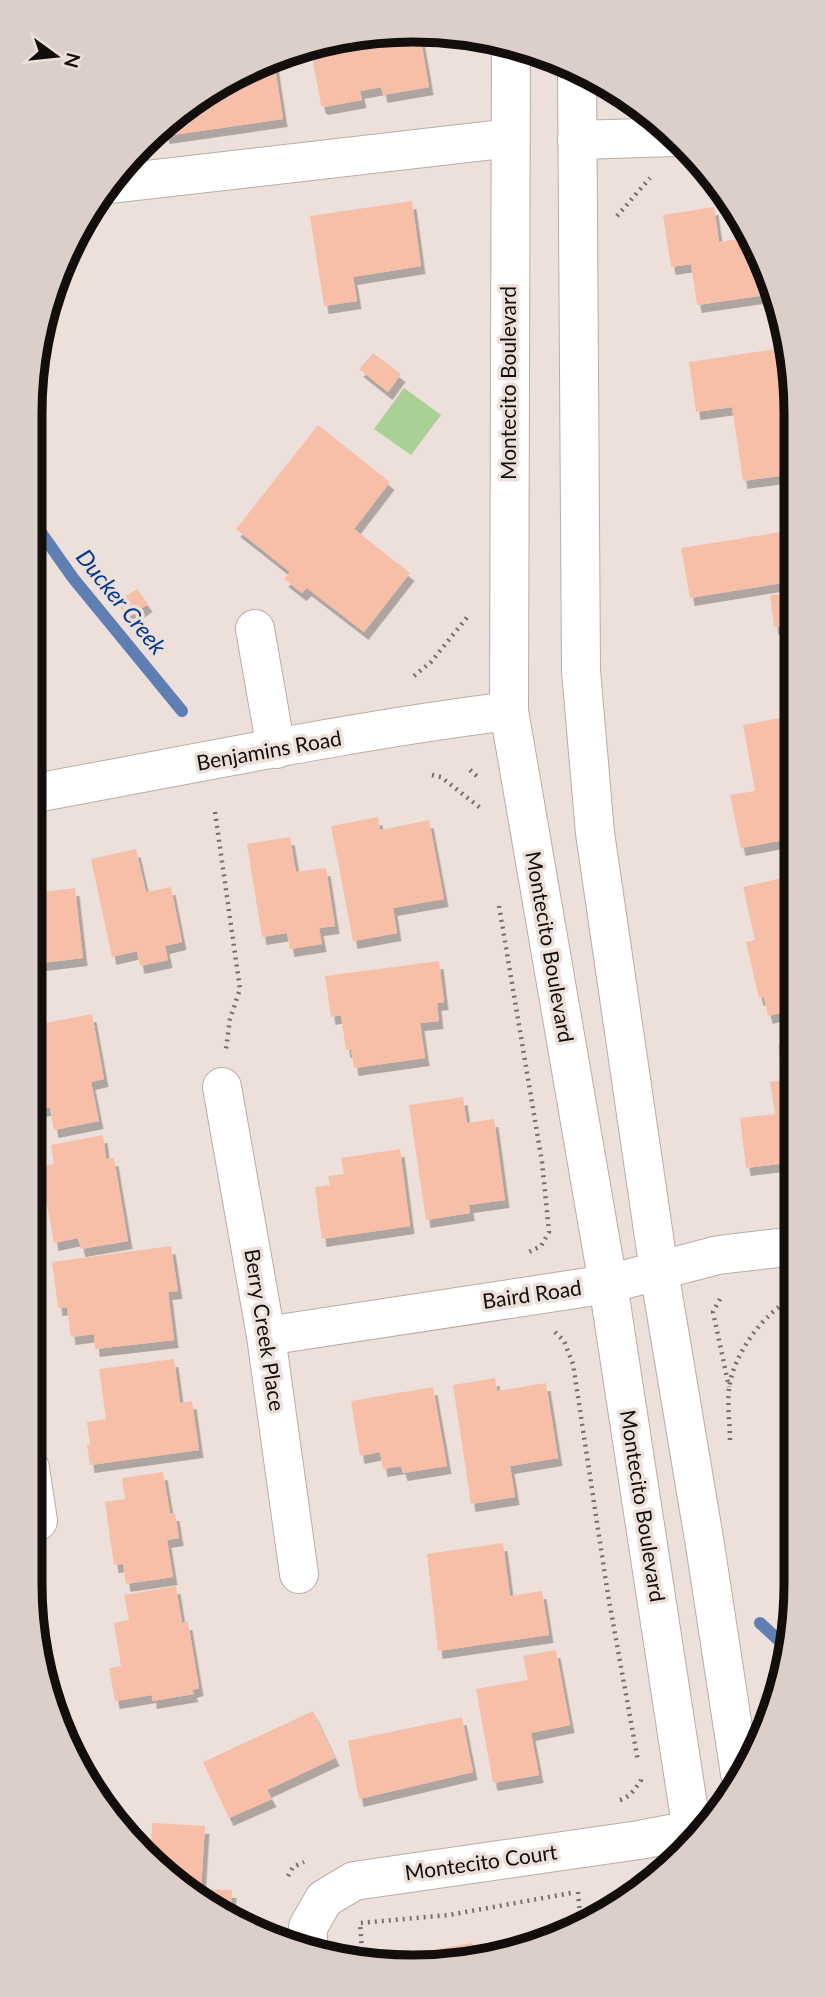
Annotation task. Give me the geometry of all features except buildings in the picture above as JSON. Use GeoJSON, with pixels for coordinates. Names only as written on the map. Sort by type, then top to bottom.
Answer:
{"type":"FeatureCollection","features":[{"type":"Feature","properties":{"kind":"main road","name":"Montecito Boulevard"},"geometry":{"type":"LineString","coordinates":[[511,56],[509,711],[608,1284],[691,1830]]}},
{"type":"Feature","properties":{"kind":"main road"},"geometry":{"type":"LineString","coordinates":[[577,80],[581,671],[595,833],[659,1271],[738,1762]]}},
{"type":"Feature","properties":{"kind":"main road"},"geometry":{"type":"LineString","coordinates":[[577,140],[661,137]]}},
{"type":"Feature","properties":{"kind":"main road"},"geometry":{"type":"LineString","coordinates":[[122,183],[510,138]]}},
{"type":"Feature","properties":{"kind":"main road"},"geometry":{"type":"LineString","coordinates":[[255,629],[276,749]]}},
{"type":"Feature","properties":{"kind":"main road","name":"Benjamins Road"},"geometry":{"type":"LineString","coordinates":[[42,792],[276,749],[509,711]]}},
{"type":"Feature","properties":{"kind":"main road","name":"Berry Creek Place"},"geometry":{"type":"LineString","coordinates":[[222,1087],[267,1336],[299,1574]]}},
{"type":"Feature","properties":{"kind":"main road","name":"Baird Road"},"geometry":{"type":"LineString","coordinates":[[267,1336],[608,1284],[718,1255],[784,1247]]}},
{"type":"Feature","properties":{"kind":"main road","name":"Montecito Court"},"geometry":{"type":"LineString","coordinates":[[308,1939],[308,1927],[324,1899],[354,1881],[686,1835]]}},
{"type":"Feature","properties":{"kind":"path"},"geometry":{"type":"LineString","coordinates":[[617,217],[650,178]]}},
{"type":"Feature","properties":{"kind":"path"},"geometry":{"type":"LineString","coordinates":[[414,676],[431,662],[470,614]]}},
{"type":"Feature","properties":{"kind":"path"},"geometry":{"type":"LineString","coordinates":[[470,770],[486,787]]}},
{"type":"Feature","properties":{"kind":"path"},"geometry":{"type":"LineString","coordinates":[[432,775],[441,777],[483,810],[494,809]]}},
{"type":"Feature","properties":{"kind":"path"},"geometry":{"type":"LineString","coordinates":[[215,812],[240,989],[230,1019],[222,1087]]}},
{"type":"Feature","properties":{"kind":"path"},"geometry":{"type":"LineString","coordinates":[[499,905],[542,1162],[549,1232],[541,1246],[529,1252]]}},
{"type":"Feature","properties":{"kind":"path"},"geometry":{"type":"LineString","coordinates":[[720,1299],[713,1312],[729,1388],[732,1452]]}},
{"type":"Feature","properties":{"kind":"path"},"geometry":{"type":"LineString","coordinates":[[729,1388],[737,1361],[750,1339],[769,1317],[784,1305]]}},
{"type":"Feature","properties":{"kind":"path"},"geometry":{"type":"LineString","coordinates":[[552,1330],[564,1341],[573,1364],[608,1595],[641,1780],[634,1790]]}},
{"type":"Feature","properties":{"kind":"path"},"geometry":{"type":"LineString","coordinates":[[362,1952],[360,1923],[449,1915],[591,1890]]}},
{"type":"Feature","properties":{"kind":"path"},"geometry":{"type":"LineString","coordinates":[[578,1892],[580,1915]]}},
{"type":"Feature","properties":{"kind":"green space"},"geometry":{"type":"Polygon","coordinates":[[[404,388],[441,415],[411,455],[374,429],[404,388]]]}},
{"type":"Feature","properties":{"kind":"waterway","name":"Ducker Creek"},"geometry":{"type":"LineString","coordinates":[[42,534],[73,578],[182,711]]}},
{"type":"Feature","properties":{"kind":"waterway","name":"Ducker Creek"},"geometry":{"type":"LineString","coordinates":[[760,1623],[780,1641]]}}]}
